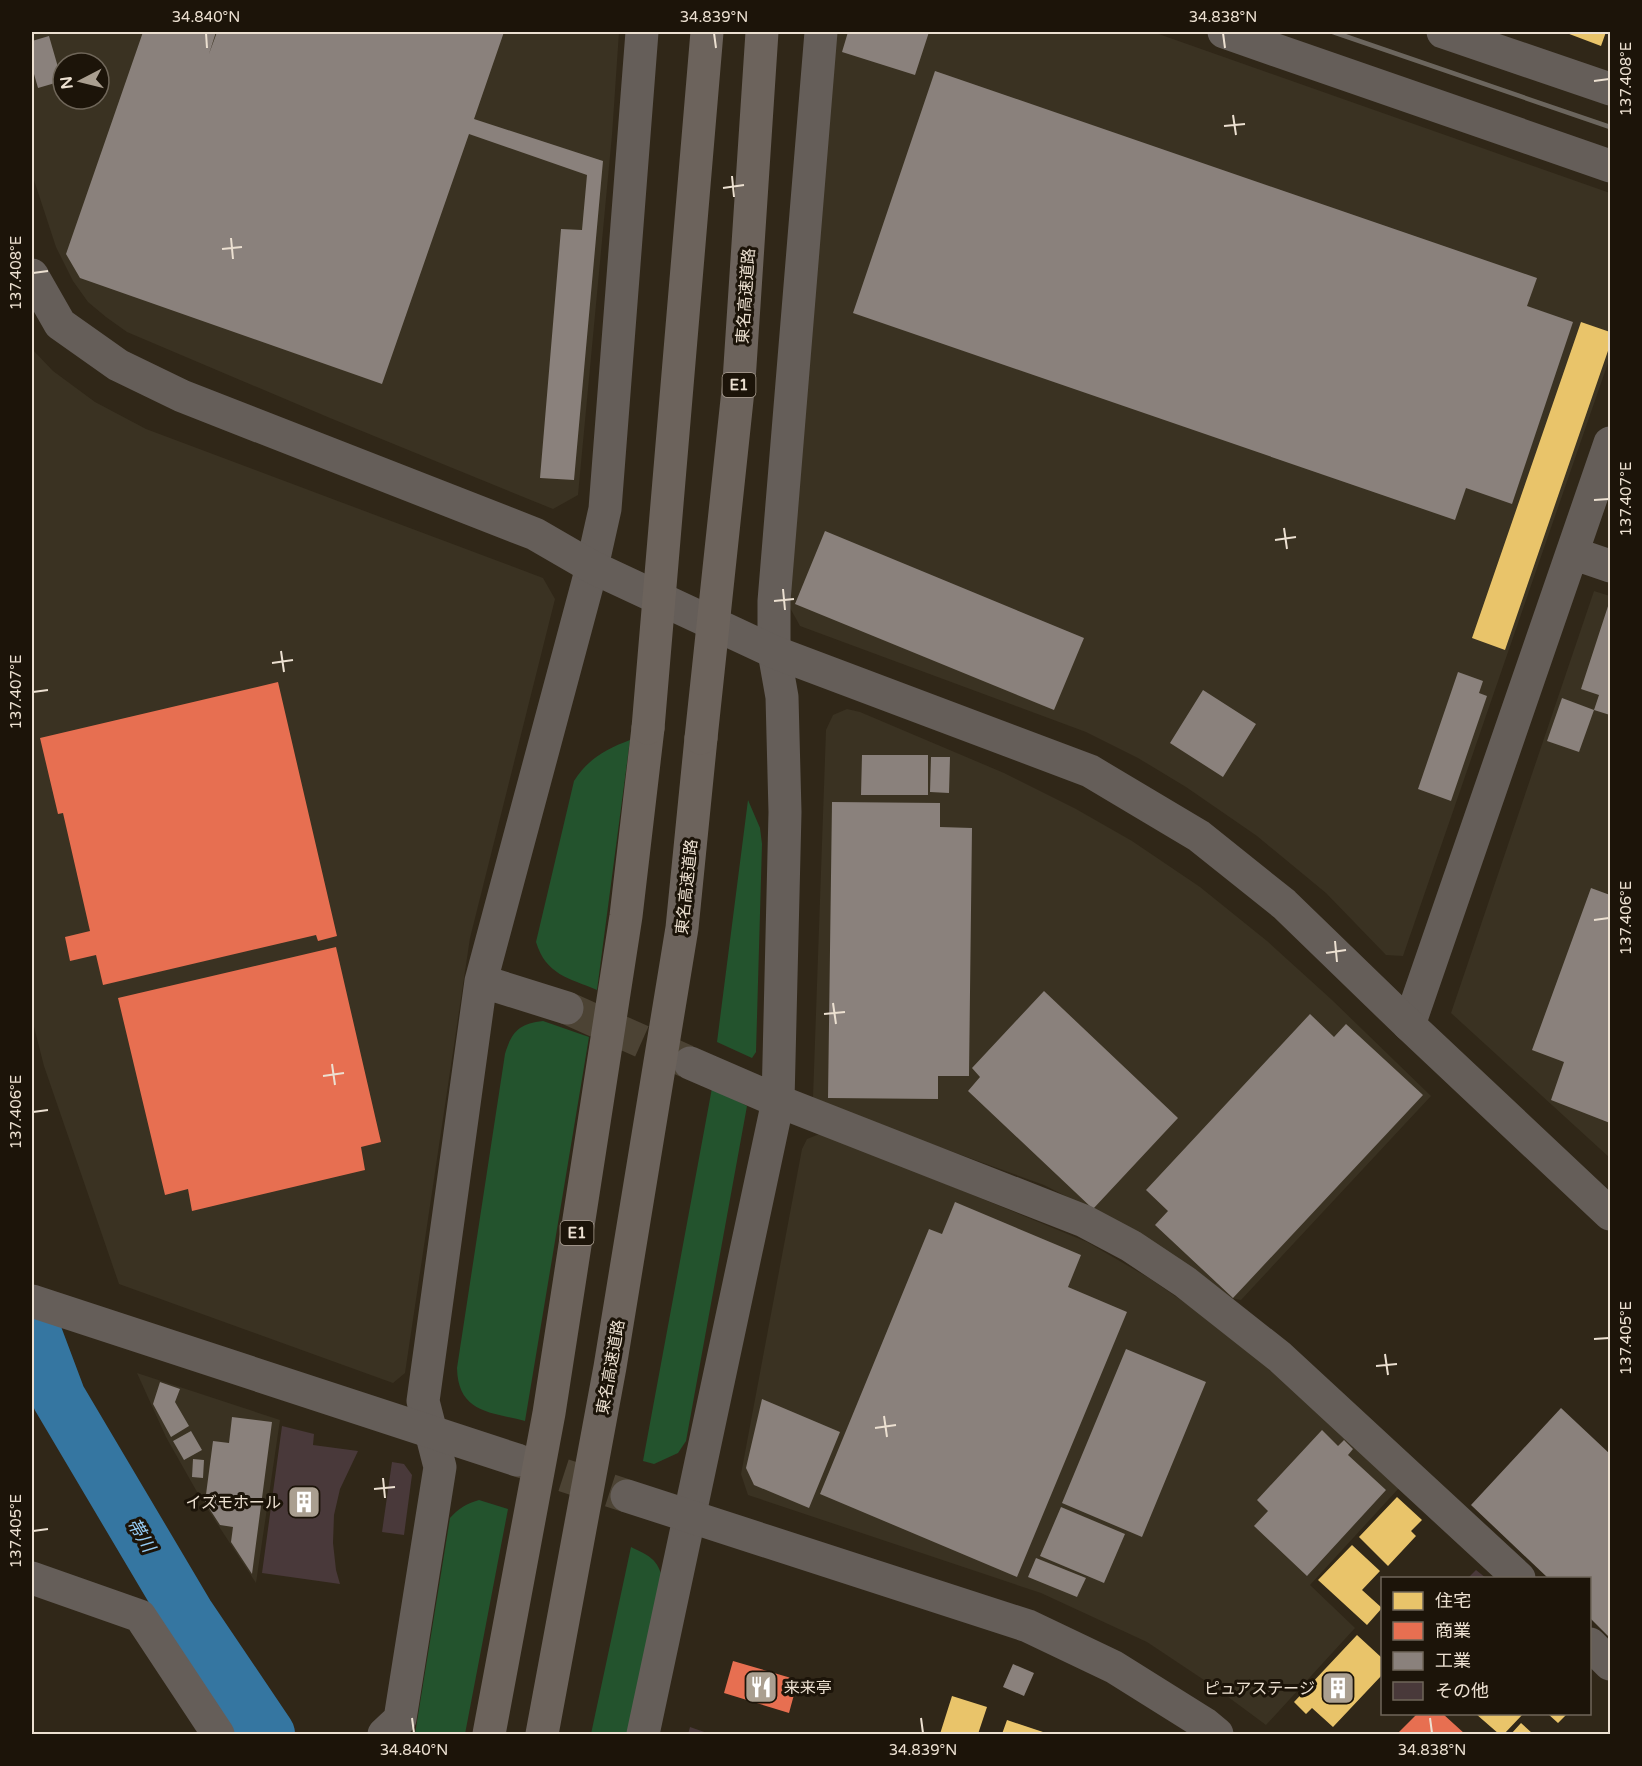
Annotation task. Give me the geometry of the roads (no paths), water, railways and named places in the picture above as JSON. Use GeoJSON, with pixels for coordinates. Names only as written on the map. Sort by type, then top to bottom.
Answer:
{"type":"FeatureCollection","features":[{"type":"Feature","properties":{"kind":"highway","name":"E1"},"geometry":{"type":"LineString","coordinates":[[489,1734],[549,1413],[626,916],[648,728],[707,32]]}},
{"type":"Feature","properties":{"kind":"highway","name":"東名高速道路"},"geometry":{"type":"LineString","coordinates":[[542,1734],[610,1367],[680,940],[739,381],[762,32]]}},
{"type":"Feature","properties":{"kind":"street"},"geometry":{"type":"LineString","coordinates":[[384,1734],[400,1719],[440,1467],[423,1401],[481,981],[592,567],[605,508],[642,32]]}},
{"type":"Feature","properties":{"kind":"street"},"geometry":{"type":"LineString","coordinates":[[643,1734],[778,1101],[785,812],[782,697],[774,652],[774,601],[821,32]]}},
{"type":"Feature","properties":{"kind":"street"},"geometry":{"type":"LineString","coordinates":[[1224,32],[1611,166]]}},
{"type":"Feature","properties":{"kind":"street"},"geometry":{"type":"LineString","coordinates":[[1443,32],[1611,89]]}},
{"type":"Feature","properties":{"kind":"street"},"geometry":{"type":"LineString","coordinates":[[32,275],[60,324],[117,364],[182,396],[535,534],[592,567],[774,652],[1090,771],[1199,836],[1284,904],[1409,1025],[1611,1214]]}},
{"type":"Feature","properties":{"kind":"street"},"geometry":{"type":"LineString","coordinates":[[1409,1025],[1611,443]]}},
{"type":"Feature","properties":{"kind":"street"},"geometry":{"type":"LineString","coordinates":[[1572,553],[1611,566]]}},
{"type":"Feature","properties":{"kind":"street"},"geometry":{"type":"LineString","coordinates":[[481,981],[567,1008]]}},
{"type":"Feature","properties":{"kind":"street"},"geometry":{"type":"LineString","coordinates":[[690,1063],[778,1101],[1084,1221],[1131,1246],[1185,1282],[1280,1357],[1518,1577]]}},
{"type":"Feature","properties":{"kind":"street"},"geometry":{"type":"LineString","coordinates":[[32,1301],[517,1460]]}},
{"type":"Feature","properties":{"kind":"street"},"geometry":{"type":"LineString","coordinates":[[627,1496],[1028,1626],[1114,1667],[1205,1724],[1217,1734]]}},
{"type":"Feature","properties":{"kind":"street"},"geometry":{"type":"LineString","coordinates":[[32,1578],[140,1616],[218,1734]]}},
{"type":"Feature","properties":{"kind":"street"},"geometry":{"type":"LineString","coordinates":[[1591,1645],[1611,1664]]}},
{"type":"Feature","properties":{"kind":"waterway","name":"帯川"},"geometry":{"type":"LineString","coordinates":[[32,1326],[59,1398],[187,1614],[268,1734]]}},
{"type":"Feature","properties":{"kind":"tunnel"},"geometry":{"type":"LineString","coordinates":[[567,1008],[688,1062]]}},
{"type":"Feature","properties":{"kind":"tunnel"},"geometry":{"type":"LineString","coordinates":[[517,1460],[627,1496]]}},
{"type":"Feature","properties":{"kind":"railway"},"geometry":{"type":"LineString","coordinates":[[1333,32],[1610,127]]}},
{"type":"Feature","properties":{"kind":"place","name":"イズモホール"},"geometry":{"type":"Point","coordinates":[304,1502]}},
{"type":"Feature","properties":{"kind":"place","name":"来来亭"},"geometry":{"type":"Point","coordinates":[761,1687]}},
{"type":"Feature","properties":{"kind":"place","name":"ピュアステージ"},"geometry":{"type":"Point","coordinates":[1338,1688]}}]}
